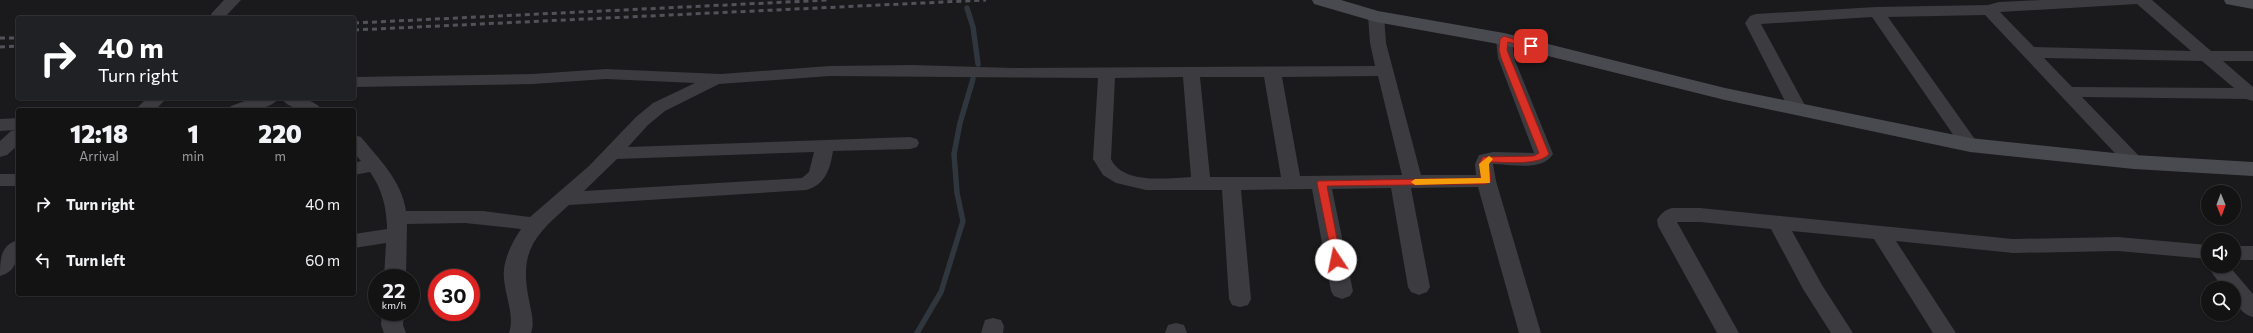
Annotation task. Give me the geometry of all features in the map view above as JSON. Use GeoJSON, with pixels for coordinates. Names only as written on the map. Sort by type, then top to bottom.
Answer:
{"type":"FeatureCollection","features":[{"type":"Feature","properties":{"kind":"street"},"geometry":{"type":"LineString","coordinates":[[219,14],[233,0]]}},
{"type":"Feature","properties":{"kind":"street"},"geometry":{"type":"LineString","coordinates":[[1321,0],[1376,16],[1504,39],[1586,61],[1798,109],[1970,145],[2134,162],[2251,171]]}},
{"type":"Feature","properties":{"kind":"street"},"geometry":{"type":"LineString","coordinates":[[1798,109],[1754,28],[1753,23],[1756,19],[1763,17],[1876,12],[1989,10],[1999,7],[2133,0]]}},
{"type":"Feature","properties":{"kind":"street"},"geometry":{"type":"LineString","coordinates":[[2142,0],[2252,95]]}},
{"type":"Feature","properties":{"kind":"street"},"geometry":{"type":"LineString","coordinates":[[2233,0],[2253,4]]}},
{"type":"Feature","properties":{"kind":"street"},"geometry":{"type":"LineString","coordinates":[[1989,10],[2134,162]]}},
{"type":"Feature","properties":{"kind":"street"},"geometry":{"type":"LineString","coordinates":[[1876,12],[1970,145]]}},
{"type":"Feature","properties":{"kind":"street"},"geometry":{"type":"LineString","coordinates":[[1376,16],[1378,43],[1407,182],[1419,287]]}},
{"type":"Feature","properties":{"kind":"street"},"geometry":{"type":"LineString","coordinates":[[1504,39],[1503,50],[1544,154],[1540,158],[1534,159],[1486,159],[1484,164],[1486,181],[1530,333]]}},
{"type":"Feature","properties":{"kind":"street"},"geometry":{"type":"LineString","coordinates":[[2028,52],[2207,57],[2253,56]]}},
{"type":"Feature","properties":{"kind":"street"},"geometry":{"type":"LineString","coordinates":[[356,82],[533,79],[606,74],[721,79],[830,71],[904,70],[1012,73],[1385,71]]}},
{"type":"Feature","properties":{"kind":"street"},"geometry":{"type":"LineString","coordinates":[[1191,72],[1201,184]]}},
{"type":"Feature","properties":{"kind":"street"},"geometry":{"type":"LineString","coordinates":[[1272,72],[1292,183]]}},
{"type":"Feature","properties":{"kind":"street"},"geometry":{"type":"LineString","coordinates":[[1107,73],[1102,158],[1104,165],[1109,171],[1129,180],[1142,183],[1201,184],[1486,181]]}},
{"type":"Feature","properties":{"kind":"street"},"geometry":{"type":"LineString","coordinates":[[520,333],[523,326],[514,277],[519,253],[534,225],[612,153],[642,121],[659,107],[679,96],[721,79]]}},
{"type":"Feature","properties":{"kind":"street"},"geometry":{"type":"LineString","coordinates":[[2067,92],[2252,95]]}},
{"type":"Feature","properties":{"kind":"street"},"geometry":{"type":"LineString","coordinates":[[146,108],[156,100]]}},
{"type":"Feature","properties":{"kind":"street"},"geometry":{"type":"LineString","coordinates":[[242,108],[264,100]]}},
{"type":"Feature","properties":{"kind":"street"},"geometry":{"type":"LineString","coordinates":[[294,100],[309,108]]}},
{"type":"Feature","properties":{"kind":"street"},"geometry":{"type":"LineString","coordinates":[[0,125],[16,124]]}},
{"type":"Feature","properties":{"kind":"street"},"geometry":{"type":"LineString","coordinates":[[0,151],[16,137]]}},
{"type":"Feature","properties":{"kind":"street"},"geometry":{"type":"LineString","coordinates":[[356,143],[374,165],[393,196],[396,227],[395,269]]}},
{"type":"Feature","properties":{"kind":"street"},"geometry":{"type":"LineString","coordinates":[[612,153],[910,143]]}},
{"type":"Feature","properties":{"kind":"street"},"geometry":{"type":"LineString","coordinates":[[563,199],[806,184],[815,180],[819,173],[824,146]]}},
{"type":"Feature","properties":{"kind":"street"},"geometry":{"type":"LineString","coordinates":[[356,170],[374,165]]}},
{"type":"Feature","properties":{"kind":"street"},"geometry":{"type":"LineString","coordinates":[[0,180],[16,180]]}},
{"type":"Feature","properties":{"kind":"street"},"geometry":{"type":"LineString","coordinates":[[1231,183],[1240,299]]}},
{"type":"Feature","properties":{"kind":"street"},"geometry":{"type":"LineString","coordinates":[[1321,183],[1342,291]]}},
{"type":"Feature","properties":{"kind":"street"},"geometry":{"type":"LineString","coordinates":[[1728,333],[1668,226],[1667,220],[1672,215],[1680,214],[1778,222],[2013,246],[2042,247],[2118,244],[2201,255]]}},
{"type":"Feature","properties":{"kind":"street"},"geometry":{"type":"LineString","coordinates":[[356,240],[396,227],[475,217],[506,218],[534,225]]}},
{"type":"Feature","properties":{"kind":"street"},"geometry":{"type":"LineString","coordinates":[[1778,222],[1814,289],[1842,333]]}},
{"type":"Feature","properties":{"kind":"street"},"geometry":{"type":"LineString","coordinates":[[1880,233],[1945,333]]}},
{"type":"Feature","properties":{"kind":"street"},"geometry":{"type":"LineString","coordinates":[[0,269],[16,249]]}},
{"type":"Feature","properties":{"kind":"street"},"geometry":{"type":"LineString","coordinates":[[2241,253],[2253,253]]}},
{"type":"Feature","properties":{"kind":"street"},"geometry":{"type":"LineString","coordinates":[[2223,273],[2253,309]]}},
{"type":"Feature","properties":{"kind":"street"},"geometry":{"type":"LineString","coordinates":[[392,321],[395,333]]}},
{"type":"Feature","properties":{"kind":"waterway"},"geometry":{"type":"LineString","coordinates":[[967,8],[973,27],[978,64]]}},
{"type":"Feature","properties":{"kind":"waterway"},"geometry":{"type":"LineString","coordinates":[[917,333],[941,292],[963,221],[957,193],[954,154],[960,123],[973,79]]}},
{"type":"Feature","properties":{"kind":"railway"},"geometry":{"type":"LineString","coordinates":[[356,23],[829,0]]}},
{"type":"Feature","properties":{"kind":"railway"},"geometry":{"type":"LineString","coordinates":[[356,30],[986,0]]}},
{"type":"Feature","properties":{"kind":"railway"},"geometry":{"type":"LineString","coordinates":[[0,38],[16,38]]}},
{"type":"Feature","properties":{"kind":"railway"},"geometry":{"type":"LineString","coordinates":[[0,47],[16,46]]}},
{"type":"Feature","properties":{"kind":"slow traffic"},"geometry":{"type":"LineString","coordinates":[[1415,182],[1486,181],[1484,164],[1486,159],[1489,159]]}},
{"type":"Feature","properties":{"kind":"route"},"geometry":{"type":"LineString","coordinates":[[1336,260],[1321,183],[1486,181],[1484,164],[1486,159],[1534,159],[1540,158],[1544,154],[1544,149],[1503,50],[1504,39],[1531,46]]}}]}
